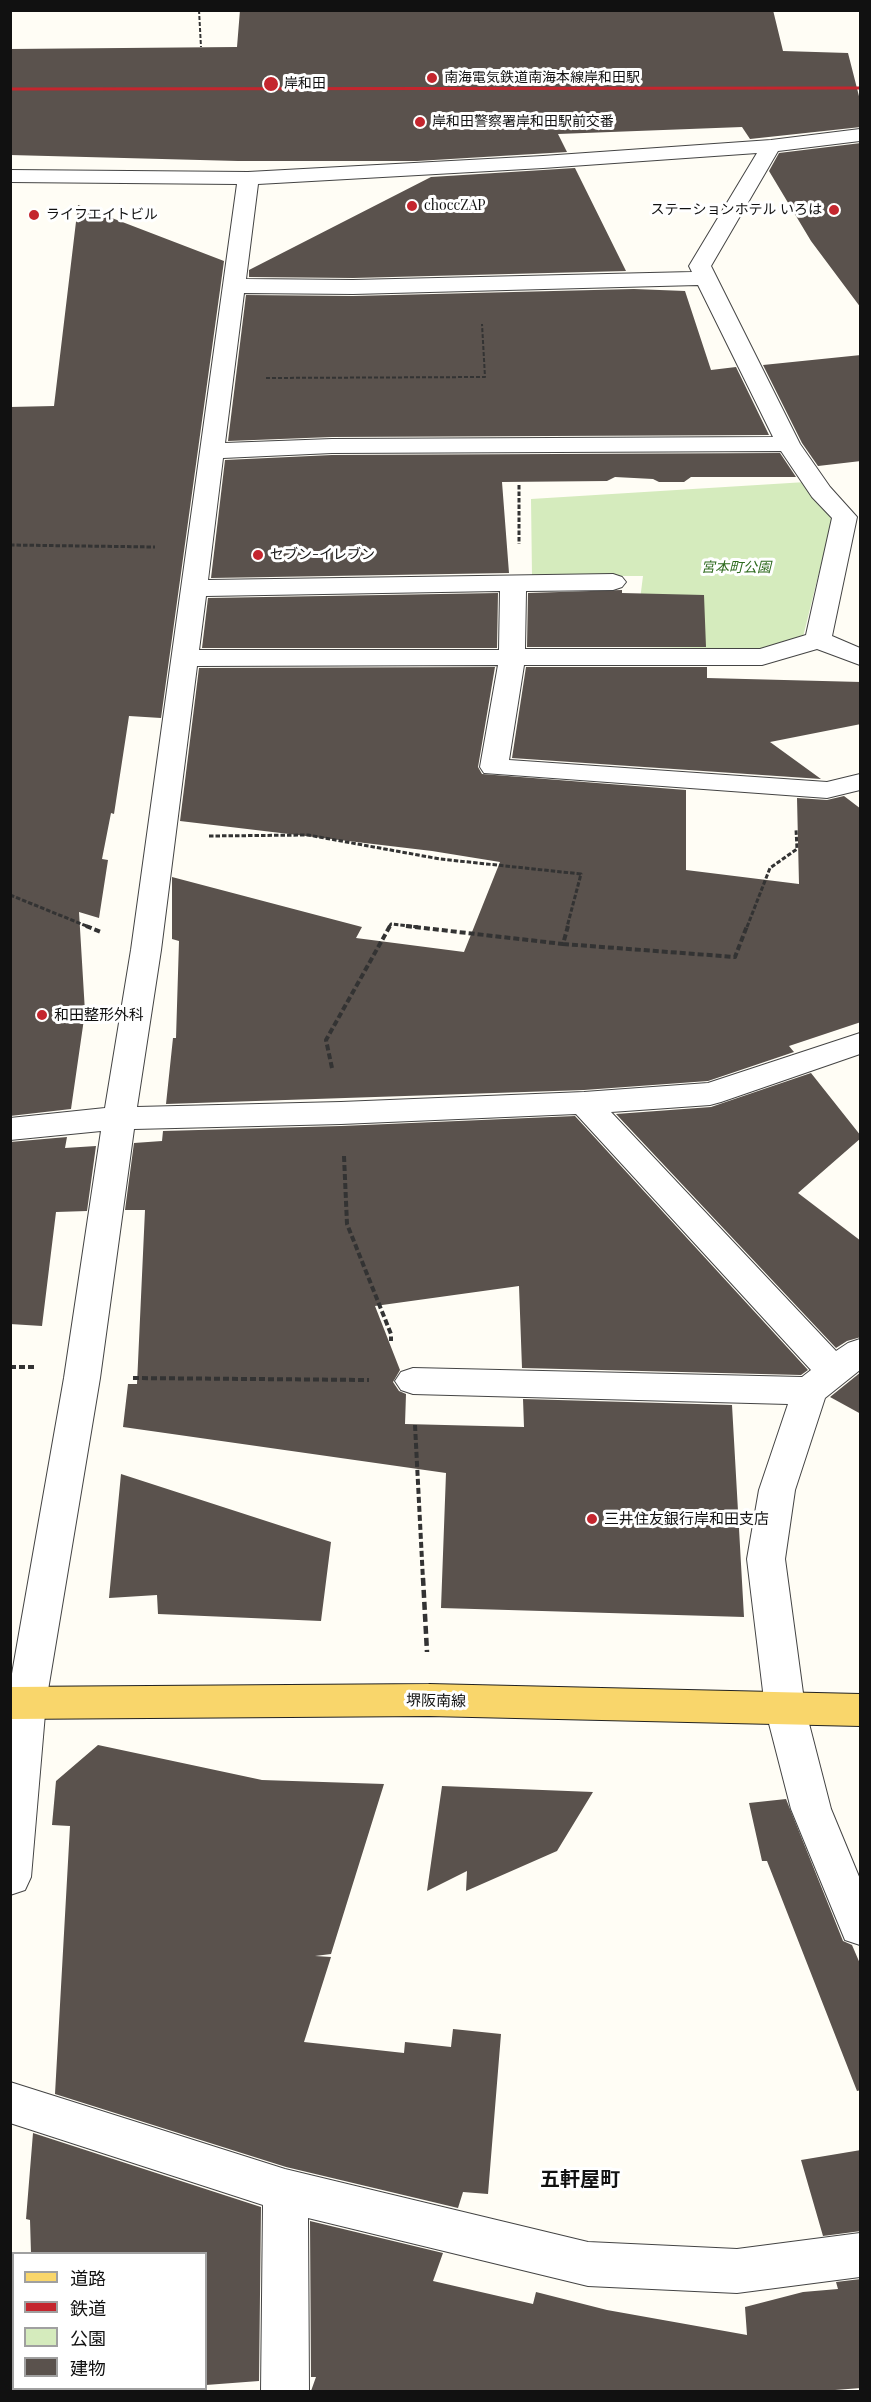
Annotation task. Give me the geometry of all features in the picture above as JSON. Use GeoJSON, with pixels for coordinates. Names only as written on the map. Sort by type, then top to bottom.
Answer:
{"type":"FeatureCollection","features":[{"type":"Feature","properties":{"kind":"main road","name":"堺阪南線"},"geometry":{"type":"LineString","coordinates":[[19,1703],[429,1700],[861,1710]]}},
{"type":"Feature","properties":{"kind":"street"},"geometry":{"type":"LineString","coordinates":[[10,176],[248,178],[543,162],[771,146],[861,135]]}},
{"type":"Feature","properties":{"kind":"street"},"geometry":{"type":"LineString","coordinates":[[771,146],[700,266],[788,444],[822,492],[853,520],[818,640]]}},
{"type":"Feature","properties":{"kind":"street"},"geometry":{"type":"LineString","coordinates":[[10,1877],[19,1703],[82,1378],[119,1118],[146,950],[197,547],[248,178]]}},
{"type":"Feature","properties":{"kind":"street"},"geometry":{"type":"LineString","coordinates":[[234,280],[353,287],[706,278]]}},
{"type":"Feature","properties":{"kind":"street"},"geometry":{"type":"LineString","coordinates":[[211,451],[332,446],[788,444]]}},
{"type":"Feature","properties":{"kind":"street"},"geometry":{"type":"LineString","coordinates":[[193,588],[613,582]]}},
{"type":"Feature","properties":{"kind":"street"},"geometry":{"type":"LineString","coordinates":[[517,584],[512,659],[494,767],[827,790],[861,782]]}},
{"type":"Feature","properties":{"kind":"street"},"geometry":{"type":"LineString","coordinates":[[184,658],[762,657],[818,640],[861,657]]}},
{"type":"Feature","properties":{"kind":"street"},"geometry":{"type":"LineString","coordinates":[[10,1129],[119,1118],[341,1113],[710,1094],[861,1043]]}},
{"type":"Feature","properties":{"kind":"street"},"geometry":{"type":"LineString","coordinates":[[584,1102],[834,1371]]}},
{"type":"Feature","properties":{"kind":"street"},"geometry":{"type":"LineString","coordinates":[[401,1381],[834,1371]]}},
{"type":"Feature","properties":{"kind":"street"},"geometry":{"type":"LineString","coordinates":[[834,1371],[777,1490],[766,1558],[785,1708],[811,1809],[861,1927]]}},
{"type":"Feature","properties":{"kind":"street"},"geometry":{"type":"LineString","coordinates":[[10,2102],[285,2191],[588,2264],[737,2271],[861,2255]]}},
{"type":"Feature","properties":{"kind":"street"},"geometry":{"type":"LineString","coordinates":[[285,2191],[285,2391]]}},
{"type":"Feature","properties":{"kind":"path"},"geometry":{"type":"LineString","coordinates":[[199,10],[201,47]]}},
{"type":"Feature","properties":{"kind":"path"},"geometry":{"type":"LineString","coordinates":[[221,378],[485,377],[480,284]]}},
{"type":"Feature","properties":{"kind":"path"},"geometry":{"type":"LineString","coordinates":[[517,584],[519,446]]}},
{"type":"Feature","properties":{"kind":"path"},"geometry":{"type":"LineString","coordinates":[[10,545],[197,547]]}},
{"type":"Feature","properties":{"kind":"path"},"geometry":{"type":"LineString","coordinates":[[429,1700],[401,1381],[391,1334],[347,1224],[341,1113],[326,1040],[391,924],[563,944],[735,957],[770,868],[797,849],[796,788]]}},
{"type":"Feature","properties":{"kind":"path"},"geometry":{"type":"LineString","coordinates":[[161,836],[308,836],[440,859],[581,874],[563,944]]}},
{"type":"Feature","properties":{"kind":"path"},"geometry":{"type":"LineString","coordinates":[[10,895],[146,950]]}},
{"type":"Feature","properties":{"kind":"path"},"geometry":{"type":"LineString","coordinates":[[82,1378],[401,1381]]}},
{"type":"Feature","properties":{"kind":"green space","name":"宮本町公園"},"geometry":{"type":"Polygon","coordinates":[[[806,482],[832,520],[803,637],[768,649],[634,647],[643,576],[532,576],[531,499],[806,482]]]}},
{"type":"Feature","properties":{"kind":"building","name":"南海電気鉄道南海本線岸和田駅"},"geometry":{"type":"Polygon","coordinates":[[[240,10],[773,10],[783,51],[848,53],[861,104],[861,127],[750,139],[742,127],[558,134],[567,152],[417,161],[238,161],[10,155],[10,49],[237,47],[240,10]]]}},
{"type":"Feature","properties":{"kind":"building"},"geometry":{"type":"Polygon","coordinates":[[[861,143],[861,308],[811,241],[769,171],[779,153],[861,143]]]}},
{"type":"Feature","properties":{"kind":"building"},"geometry":{"type":"Polygon","coordinates":[[[575,168],[626,271],[353,278],[249,277],[249,270],[431,177],[575,168]]]}},
{"type":"Feature","properties":{"kind":"building"},"geometry":{"type":"Polygon","coordinates":[[[78,205],[224,261],[161,718],[129,716],[114,814],[111,813],[102,859],[108,860],[99,918],[79,912],[85,1012],[71,1109],[10,1116],[10,407],[54,406],[78,205]]]}},
{"type":"Feature","properties":{"kind":"building"},"geometry":{"type":"Polygon","coordinates":[[[634,289],[685,291],[711,370],[736,367],[769,435],[332,437],[228,441],[246,295],[353,296],[634,289]]]}},
{"type":"Feature","properties":{"kind":"building"},"geometry":{"type":"Polygon","coordinates":[[[861,355],[861,461],[818,466],[802,443],[763,365],[861,355]]]}},
{"type":"Feature","properties":{"kind":"building"},"geometry":{"type":"Polygon","coordinates":[[[780,453],[796,477],[691,477],[684,482],[659,482],[653,479],[615,477],[607,481],[502,482],[509,573],[211,578],[225,460],[332,455],[780,453]]]}},
{"type":"Feature","properties":{"kind":"building"},"geometry":{"type":"Polygon","coordinates":[[[622,590],[622,593],[704,595],[706,647],[527,647],[528,593],[622,590]]]}},
{"type":"Feature","properties":{"kind":"building"},"geometry":{"type":"Polygon","coordinates":[[[498,593],[497,648],[202,648],[208,598],[498,593]]]}},
{"type":"Feature","properties":{"kind":"building"},"geometry":{"type":"Polygon","coordinates":[[[495,667],[478,767],[482,774],[686,790],[686,870],[799,884],[797,798],[827,800],[844,796],[861,809],[861,1022],[789,1046],[794,1052],[708,1081],[584,1090],[166,1104],[173,1038],[176,1038],[179,941],[172,939],[172,877],[362,927],[356,938],[464,952],[500,862],[432,851],[180,821],[199,668],[495,667]]]}},
{"type":"Feature","properties":{"kind":"building"},"geometry":{"type":"Polygon","coordinates":[[[526,667],[707,667],[707,678],[861,682],[861,724],[770,742],[821,779],[512,758],[526,667]]]}},
{"type":"Feature","properties":{"kind":"building"},"geometry":{"type":"Polygon","coordinates":[[[811,1073],[861,1136],[798,1193],[861,1241],[861,1337],[847,1341],[836,1348],[616,1114],[711,1107],[811,1073]]]}},
{"type":"Feature","properties":{"kind":"building"},"geometry":{"type":"Polygon","coordinates":[[[575,1116],[808,1370],[801,1375],[522,1368],[519,1286],[375,1306],[400,1370],[393,1382],[399,1391],[406,1394],[405,1424],[524,1427],[523,1399],[732,1405],[744,1617],[441,1608],[446,1473],[123,1427],[128,1384],[137,1384],[145,1210],[125,1210],[134,1143],[162,1141],[163,1131],[575,1116]]]}},
{"type":"Feature","properties":{"kind":"building"},"geometry":{"type":"Polygon","coordinates":[[[67,1137],[65,1148],[96,1146],[87,1211],[56,1212],[42,1326],[10,1324],[10,1142],[67,1137]]]}},
{"type":"Feature","properties":{"kind":"building"},"geometry":{"type":"Polygon","coordinates":[[[861,1372],[861,1414],[830,1397],[861,1372]]]}},
{"type":"Feature","properties":{"kind":"building"},"geometry":{"type":"Polygon","coordinates":[[[121,1474],[331,1542],[321,1621],[158,1614],[157,1595],[109,1598],[121,1474]]]}},
{"type":"Feature","properties":{"kind":"building"},"geometry":{"type":"Polygon","coordinates":[[[98,1745],[262,1780],[384,1784],[331,1954],[315,1956],[331,1957],[304,2042],[404,2053],[405,2042],[451,2047],[453,2029],[501,2034],[488,2194],[463,2192],[458,2208],[286,2167],[55,2094],[70,1826],[52,1825],[56,1781],[98,1745]]]}},
{"type":"Feature","properties":{"kind":"building"},"geometry":{"type":"Polygon","coordinates":[[[442,1786],[593,1792],[557,1851],[466,1891],[467,1871],[427,1891],[442,1786]]]}},
{"type":"Feature","properties":{"kind":"building"},"geometry":{"type":"Polygon","coordinates":[[[786,1799],[843,1941],[852,1945],[861,1966],[861,2090],[857,2091],[767,1861],[762,1861],[749,1803],[786,1799]]]}},
{"type":"Feature","properties":{"kind":"building"},"geometry":{"type":"Polygon","coordinates":[[[33,2133],[261,2207],[259,2381],[207,2385],[207,2252],[31,2252],[30,2220],[26,2219],[33,2133]]]}},
{"type":"Feature","properties":{"kind":"building"},"geometry":{"type":"Polygon","coordinates":[[[861,2150],[861,2231],[823,2236],[801,2160],[861,2150]]]}},
{"type":"Feature","properties":{"kind":"building"},"geometry":{"type":"Polygon","coordinates":[[[310,2221],[443,2253],[433,2281],[533,2304],[536,2292],[607,2310],[747,2335],[745,2307],[803,2292],[838,2289],[836,2282],[861,2279],[861,2388],[822,2391],[311,2391],[316,2377],[311,2377],[310,2221]]]}},
{"type":"Feature","properties":{"kind":"railway"},"geometry":{"type":"LineString","coordinates":[[10,89],[860,88]]}},
{"type":"Feature","properties":{"kind":"place","name":"南海電気鉄道南海本線岸和田駅"},"geometry":{"type":"Point","coordinates":[432,78]}},
{"type":"Feature","properties":{"kind":"place","name":"岸和田"},"geometry":{"type":"Point","coordinates":[271,84]}},
{"type":"Feature","properties":{"kind":"place","name":"岸和田警察署岸和田駅前交番"},"geometry":{"type":"Point","coordinates":[420,122]}},
{"type":"Feature","properties":{"kind":"place","name":"choccZAP"},"geometry":{"type":"Point","coordinates":[412,206]}},
{"type":"Feature","properties":{"kind":"place","name":"ステーションホテル いろは"},"geometry":{"type":"Point","coordinates":[834,210]}},
{"type":"Feature","properties":{"kind":"place","name":"ライフエイトビル"},"geometry":{"type":"Point","coordinates":[34,215]}},
{"type":"Feature","properties":{"kind":"place","name":"セブン-イレブン"},"geometry":{"type":"Point","coordinates":[258,555]}},
{"type":"Feature","properties":{"kind":"place","name":"和田整形外科"},"geometry":{"type":"Point","coordinates":[42,1015]}},
{"type":"Feature","properties":{"kind":"place","name":"三井住友銀行岸和田支店"},"geometry":{"type":"Point","coordinates":[592,1519]}},
{"type":"Feature","properties":{"kind":"district","name":"五軒屋町"},"geometry":{"type":"Point","coordinates":[580,2180]}}]}
